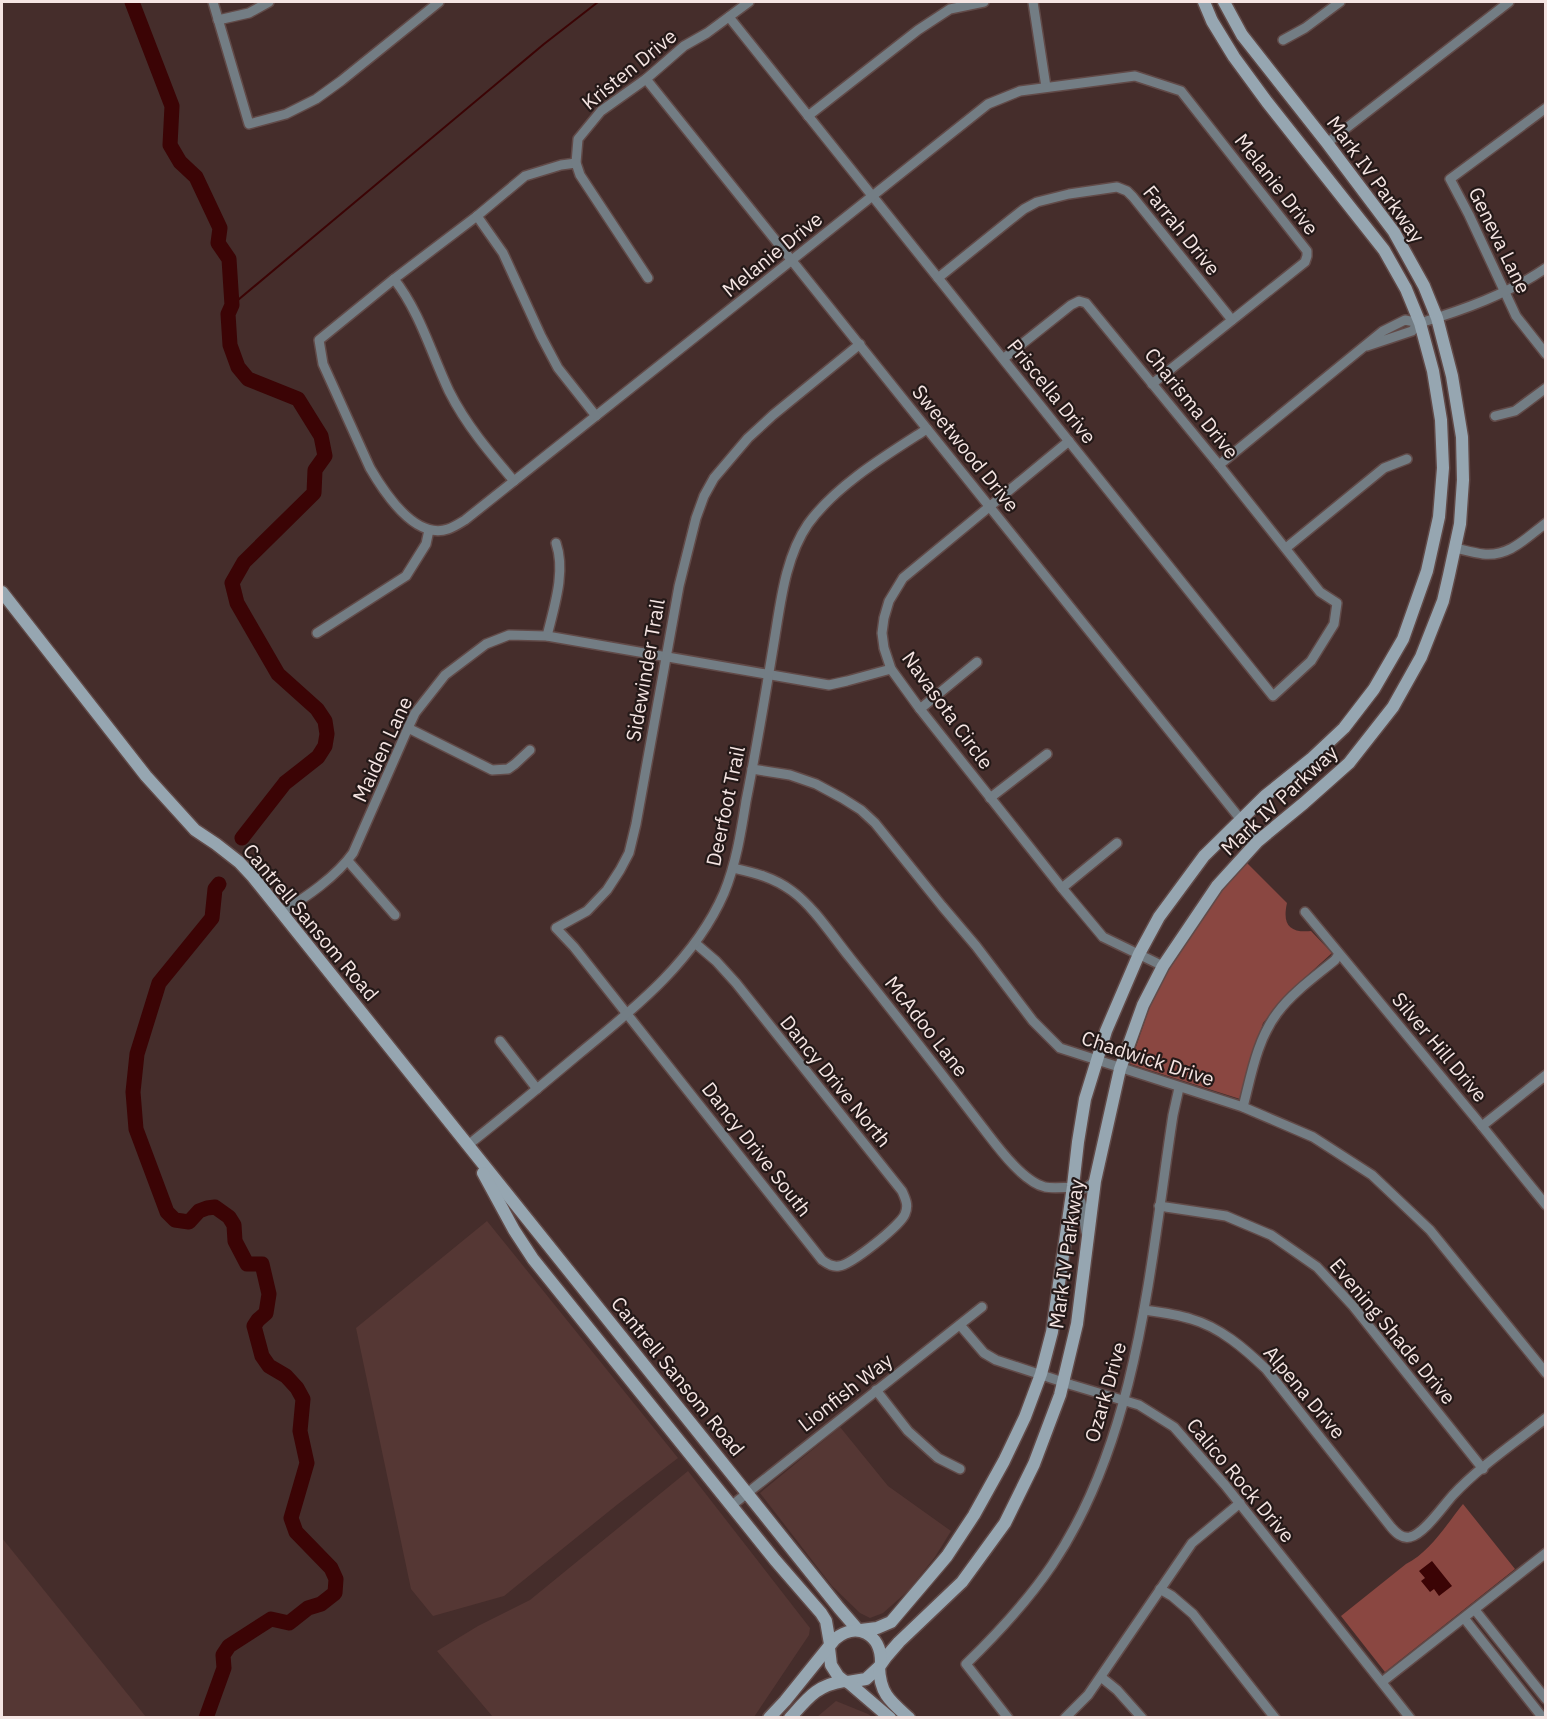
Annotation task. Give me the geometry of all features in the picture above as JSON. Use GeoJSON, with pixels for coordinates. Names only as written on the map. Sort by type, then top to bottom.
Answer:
{"type":"FeatureCollection","features":[{"type":"Feature","properties":{"kind":"main road","name":"Mark IV Parkway"},"geometry":{"type":"LineString","coordinates":[[859,1630],[877,1628],[891,1622],[947,1556],[974,1515],[1004,1461],[1024,1417],[1041,1374],[1052,1332],[1085,1099],[1106,1031],[1139,954],[1159,917],[1204,856],[1265,796],[1311,759],[1344,728],[1374,689],[1403,639],[1427,571],[1438,518],[1443,468],[1441,420],[1420,324],[1406,289],[1384,250],[1247,75],[1212,21],[1204,2]]}},
{"type":"Feature","properties":{"kind":"main road","name":"Mark IV Parkway"},"geometry":{"type":"LineString","coordinates":[[880,1665],[899,1642],[962,1582],[1005,1523],[1035,1464],[1064,1383],[1077,1324],[1095,1181],[1120,1069],[1143,1005],[1163,966],[1217,886],[1258,841],[1349,763],[1393,707],[1421,657],[1443,601],[1460,524],[1463,480],[1462,436],[1452,376],[1437,318],[1424,286],[1394,232],[1242,35],[1224,2]]}},
{"type":"Feature","properties":{"kind":"main road","name":"Cantrell Sansom Road"},"geometry":{"type":"LineString","coordinates":[[2,592],[146,776],[195,830],[239,862],[282,912],[746,1493],[859,1630]]}},
{"type":"Feature","properties":{"kind":"main road","name":"Cantrell Sansom Road"},"geometry":{"type":"LineString","coordinates":[[468,1145],[514,1230],[538,1265],[731,1506],[821,1613],[827,1623],[829,1646]]}},
{"type":"Feature","properties":{"kind":"main road"},"geometry":{"type":"LineString","coordinates":[[538,1265],[554,1252]]}},
{"type":"Feature","properties":{"kind":"main road"},"geometry":{"type":"LineString","coordinates":[[659,1417],[675,1404]]}},
{"type":"Feature","properties":{"kind":"main road"},"geometry":{"type":"LineString","coordinates":[[769,1718],[829,1646],[844,1632],[859,1630],[870,1636],[877,1645],[880,1665],[879,1679],[887,1697],[909,1718]]}},
{"type":"Feature","properties":{"kind":"main road"},"geometry":{"type":"LineString","coordinates":[[829,1646],[831,1665],[838,1676],[891,1718]]}},
{"type":"Feature","properties":{"kind":"main road"},"geometry":{"type":"LineString","coordinates":[[790,1718],[817,1690],[825,1685],[866,1679],[880,1665]]}},
{"type":"Feature","properties":{"kind":"street"},"geometry":{"type":"LineString","coordinates":[[213,2],[249,124],[286,114],[316,99],[439,2]]}},
{"type":"Feature","properties":{"kind":"street"},"geometry":{"type":"LineString","coordinates":[[218,20],[249,13],[268,2]]}},
{"type":"Feature","properties":{"kind":"street","name":"Kristen Drive"},"geometry":{"type":"LineString","coordinates":[[576,163],[578,139],[601,111],[646,79],[684,46],[707,33],[749,2]]}},
{"type":"Feature","properties":{"kind":"street"},"geometry":{"type":"LineString","coordinates":[[808,116],[918,30],[950,9],[984,2]]}},
{"type":"Feature","properties":{"kind":"street"},"geometry":{"type":"LineString","coordinates":[[1033,2],[1046,87]]}},
{"type":"Feature","properties":{"kind":"street"},"geometry":{"type":"LineString","coordinates":[[1283,40],[1305,28],[1340,2]]}},
{"type":"Feature","properties":{"kind":"street"},"geometry":{"type":"LineString","coordinates":[[1327,143],[1509,2]]}},
{"type":"Feature","properties":{"kind":"street","name":"Priscella Drive"},"geometry":{"type":"LineString","coordinates":[[729,17],[1273,696],[1311,662],[1334,624],[1337,603]]}},
{"type":"Feature","properties":{"kind":"street","name":"Melanie Drive"},"geometry":{"type":"LineString","coordinates":[[429,530],[447,530],[465,520],[988,104],[1020,91],[1135,76],[1181,91],[1304,246],[1307,256],[1305,262],[1232,320]]}},
{"type":"Feature","properties":{"kind":"street","name":"Sweetwood Drive"},"geometry":{"type":"LineString","coordinates":[[646,79],[1258,841]]}},
{"type":"Feature","properties":{"kind":"street","name":"Geneva Lane"},"geometry":{"type":"LineString","coordinates":[[1545,108],[1450,179],[1516,316],[1545,354]]}},
{"type":"Feature","properties":{"kind":"street"},"geometry":{"type":"LineString","coordinates":[[317,633],[406,576],[426,544],[429,530],[411,521],[379,484],[323,364],[319,340],[525,176],[561,165],[576,163],[588,189],[648,278]]}},
{"type":"Feature","properties":{"kind":"street","name":"Farrah Drive"},"geometry":{"type":"LineString","coordinates":[[938,278],[1023,209],[1037,202],[1070,194],[1117,187],[1127,191],[1232,320]]}},
{"type":"Feature","properties":{"kind":"street"},"geometry":{"type":"LineString","coordinates":[[477,216],[503,253],[558,368],[596,416]]}},
{"type":"Feature","properties":{"kind":"street"},"geometry":{"type":"LineString","coordinates":[[1219,465],[1362,348],[1412,331],[1420,324],[1504,292],[1526,282],[1545,268]]}},
{"type":"Feature","properties":{"kind":"street"},"geometry":{"type":"LineString","coordinates":[[394,279],[416,312],[449,391],[462,415],[477,437],[514,481]]}},
{"type":"Feature","properties":{"kind":"street","name":"Charisma Drive"},"geometry":{"type":"LineString","coordinates":[[1003,359],[1071,305],[1080,301],[1086,303],[1320,592],[1337,603]]}},
{"type":"Feature","properties":{"kind":"street"},"geometry":{"type":"LineString","coordinates":[[1152,384],[1232,320]]}},
{"type":"Feature","properties":{"kind":"street","name":"Sidewinder Trail"},"geometry":{"type":"LineString","coordinates":[[627,1014],[556,928],[586,911],[608,890],[628,853],[636,824],[679,586],[696,518],[714,478],[748,438],[860,344]]}},
{"type":"Feature","properties":{"kind":"street"},"geometry":{"type":"LineString","coordinates":[[1495,416],[1515,411],[1545,388]]}},
{"type":"Feature","properties":{"kind":"street","name":"Deerfoot Trail"},"geometry":{"type":"LineString","coordinates":[[468,1145],[627,1014],[695,943],[723,894],[733,868],[753,769],[782,598],[798,542],[808,524],[840,491],[867,469],[927,429]]}},
{"type":"Feature","properties":{"kind":"street","name":"Navasota Circle"},"geometry":{"type":"LineString","coordinates":[[1068,441],[903,578],[889,602],[884,618],[882,633],[884,648],[891,669],[920,709],[1103,937],[1163,966]]}},
{"type":"Feature","properties":{"kind":"street"},"geometry":{"type":"LineString","coordinates":[[1286,548],[1384,468],[1407,459]]}},
{"type":"Feature","properties":{"kind":"street"},"geometry":{"type":"LineString","coordinates":[[1455,548],[1483,554],[1507,551],[1545,523]]}},
{"type":"Feature","properties":{"kind":"street"},"geometry":{"type":"LineString","coordinates":[[547,636],[557,595],[560,555],[556,543]]}},
{"type":"Feature","properties":{"kind":"street","name":"Maiden Lane"},"geometry":{"type":"LineString","coordinates":[[282,912],[306,897],[348,861],[408,728],[416,713],[445,675],[486,644],[509,634],[547,636],[829,685],[891,669]]}},
{"type":"Feature","properties":{"kind":"street"},"geometry":{"type":"LineString","coordinates":[[920,709],[977,662]]}},
{"type":"Feature","properties":{"kind":"street"},"geometry":{"type":"LineString","coordinates":[[408,728],[492,770],[508,768],[530,750]]}},
{"type":"Feature","properties":{"kind":"street"},"geometry":{"type":"LineString","coordinates":[[990,798],[1047,754]]}},
{"type":"Feature","properties":{"kind":"street","name":"Chadwick Drive"},"geometry":{"type":"LineString","coordinates":[[753,769],[790,775],[816,784],[861,810],[875,823],[976,946],[1033,1021],[1060,1048],[1243,1107],[1313,1137],[1372,1175],[1430,1230],[1545,1372]]}},
{"type":"Feature","properties":{"kind":"street"},"geometry":{"type":"LineString","coordinates":[[1062,888],[1117,843]]}},
{"type":"Feature","properties":{"kind":"street"},"geometry":{"type":"LineString","coordinates":[[348,861],[395,915]]}},
{"type":"Feature","properties":{"kind":"street","name":"McAdoo Lane"},"geometry":{"type":"LineString","coordinates":[[733,868],[762,874],[780,883],[802,900],[1016,1167],[1029,1179],[1045,1187],[1086,1188],[1095,1181]]}},
{"type":"Feature","properties":{"kind":"street","name":"Silver Hill Drive"},"geometry":{"type":"LineString","coordinates":[[1305,912],[1545,1205]]}},
{"type":"Feature","properties":{"kind":"street","name":"Dancy Drive North"},"geometry":{"type":"LineString","coordinates":[[695,943],[736,983],[902,1191],[907,1202],[905,1214],[873,1245]]}},
{"type":"Feature","properties":{"kind":"street"},"geometry":{"type":"LineString","coordinates":[[1243,1107],[1258,1053],[1277,1013],[1340,954]]}},
{"type":"Feature","properties":{"kind":"street","name":"Dancy Drive South"},"geometry":{"type":"LineString","coordinates":[[627,1014],[822,1260],[829,1265],[843,1266],[855,1260],[873,1245]]}},
{"type":"Feature","properties":{"kind":"street"},"geometry":{"type":"LineString","coordinates":[[500,1041],[537,1089]]}},
{"type":"Feature","properties":{"kind":"street"},"geometry":{"type":"LineString","coordinates":[[1482,1126],[1545,1075]]}},
{"type":"Feature","properties":{"kind":"street","name":"Ozark Drive"},"geometry":{"type":"LineString","coordinates":[[1008,1718],[966,1664],[1027,1600],[1076,1525],[1095,1485],[1124,1400],[1144,1310],[1179,1088]]}},
{"type":"Feature","properties":{"kind":"street"},"geometry":{"type":"LineString","coordinates":[[1073,1186],[1081,1202],[1088,1240]]}},
{"type":"Feature","properties":{"kind":"street","name":"Evening Shade Drive"},"geometry":{"type":"LineString","coordinates":[[1159,1206],[1226,1216],[1271,1235],[1317,1267],[1353,1306],[1483,1469]]}},
{"type":"Feature","properties":{"kind":"street","name":"Lionfish Way"},"geometry":{"type":"LineString","coordinates":[[731,1506],[982,1307]]}},
{"type":"Feature","properties":{"kind":"street","name":"Alpena Drive"},"geometry":{"type":"LineString","coordinates":[[1144,1310],[1193,1319],[1216,1330],[1249,1353],[1266,1369],[1398,1535],[1409,1538],[1422,1530],[1454,1493],[1483,1469]]}},
{"type":"Feature","properties":{"kind":"street","name":"Calico Rock Drive"},"geometry":{"type":"LineString","coordinates":[[960,1325],[984,1353],[996,1360],[1064,1383],[1139,1404],[1174,1427],[1240,1503],[1410,1718]]}},
{"type":"Feature","properties":{"kind":"street"},"geometry":{"type":"LineString","coordinates":[[876,1390],[908,1431],[938,1458],[960,1469]]}},
{"type":"Feature","properties":{"kind":"street"},"geometry":{"type":"LineString","coordinates":[[1483,1469],[1545,1418]]}},
{"type":"Feature","properties":{"kind":"street"},"geometry":{"type":"LineString","coordinates":[[1065,1718],[1088,1695],[1192,1543],[1240,1503]]}},
{"type":"Feature","properties":{"kind":"street"},"geometry":{"type":"LineString","coordinates":[[1382,1683],[1545,1553]]}},
{"type":"Feature","properties":{"kind":"street"},"geometry":{"type":"LineString","coordinates":[[1160,1589],[1193,1614],[1275,1718]]}},
{"type":"Feature","properties":{"kind":"street"},"geometry":{"type":"LineString","coordinates":[[1474,1610],[1544,1698],[1533,1705]]}},
{"type":"Feature","properties":{"kind":"street"},"geometry":{"type":"LineString","coordinates":[[1464,1618],[1543,1718]]}},
{"type":"Feature","properties":{"kind":"street"},"geometry":{"type":"LineString","coordinates":[[1101,1677],[1117,1690],[1142,1718]]}},
{"type":"Feature","properties":{"kind":"shaded area"},"geometry":{"type":"Polygon","coordinates":[[[1246,862],[1287,903],[1286,917],[1289,926],[1298,931],[1311,931],[1332,953],[1290,991],[1263,1023],[1240,1099],[1130,1064],[1150,1006],[1176,955],[1213,901],[1246,862]]]}},
{"type":"Feature","properties":{"kind":"shaded area"},"geometry":{"type":"Polygon","coordinates":[[[487,1221],[678,1458],[504,1596],[433,1616],[411,1589],[356,1328],[487,1221]]]}},
{"type":"Feature","properties":{"kind":"shaded area"},"geometry":{"type":"Polygon","coordinates":[[[840,1427],[888,1486],[951,1531],[935,1557],[908,1591],[883,1613],[870,1618],[860,1613],[832,1586],[760,1493],[840,1427]]]}},
{"type":"Feature","properties":{"kind":"shaded area"},"geometry":{"type":"Polygon","coordinates":[[[688,1471],[810,1628],[809,1635],[754,1717],[493,1717],[437,1651],[478,1626],[530,1600],[688,1471]]]}},
{"type":"Feature","properties":{"kind":"shaded area"},"geometry":{"type":"Polygon","coordinates":[[[1463,1504],[1515,1569],[1385,1672],[1341,1616],[1423,1553],[1463,1504]]]}},
{"type":"Feature","properties":{"kind":"shaded area"},"geometry":{"type":"Polygon","coordinates":[[[2,1538],[146,1717],[2,1717],[2,1538]]]}},
{"type":"Feature","properties":{"kind":"shaded area"},"geometry":{"type":"Polygon","coordinates":[[[1432,1561],[1452,1586],[1439,1596],[1434,1589],[1430,1592],[1421,1581],[1425,1578],[1419,1571],[1432,1561]]]}},
{"type":"Feature","properties":{"kind":"shaded area"},"geometry":{"type":"Polygon","coordinates":[[[836,1701],[868,1714],[872,1717],[817,1717],[836,1701]]]}},
{"type":"Feature","properties":{"kind":"waterway"},"geometry":{"type":"LineString","coordinates":[[132,2],[172,106],[170,145],[180,162],[196,177],[220,228],[218,243],[229,259],[232,305],[228,314],[230,345],[238,367],[248,379],[298,399],[321,436],[325,456],[315,470],[314,493],[244,562],[232,583],[237,603],[278,674],[317,709],[325,721],[327,734],[325,746],[318,757],[285,783],[242,838]]}},
{"type":"Feature","properties":{"kind":"waterway"},"geometry":{"type":"LineString","coordinates":[[232,305],[544,44],[598,2]]}},
{"type":"Feature","properties":{"kind":"waterway"},"geometry":{"type":"LineString","coordinates":[[206,1718],[224,1668],[223,1655],[229,1646],[271,1619],[289,1623],[308,1608],[321,1604],[335,1593],[336,1579],[331,1568],[296,1532],[291,1518],[307,1463],[300,1431],[303,1399],[286,1376],[269,1366],[262,1356],[254,1326],[266,1313],[269,1294],[262,1264],[247,1264],[235,1241],[234,1225],[229,1217],[215,1207],[199,1211],[189,1222],[175,1220],[167,1212],[136,1129],[133,1092],[137,1054],[159,983],[212,918],[215,889],[219,884]]}}]}
